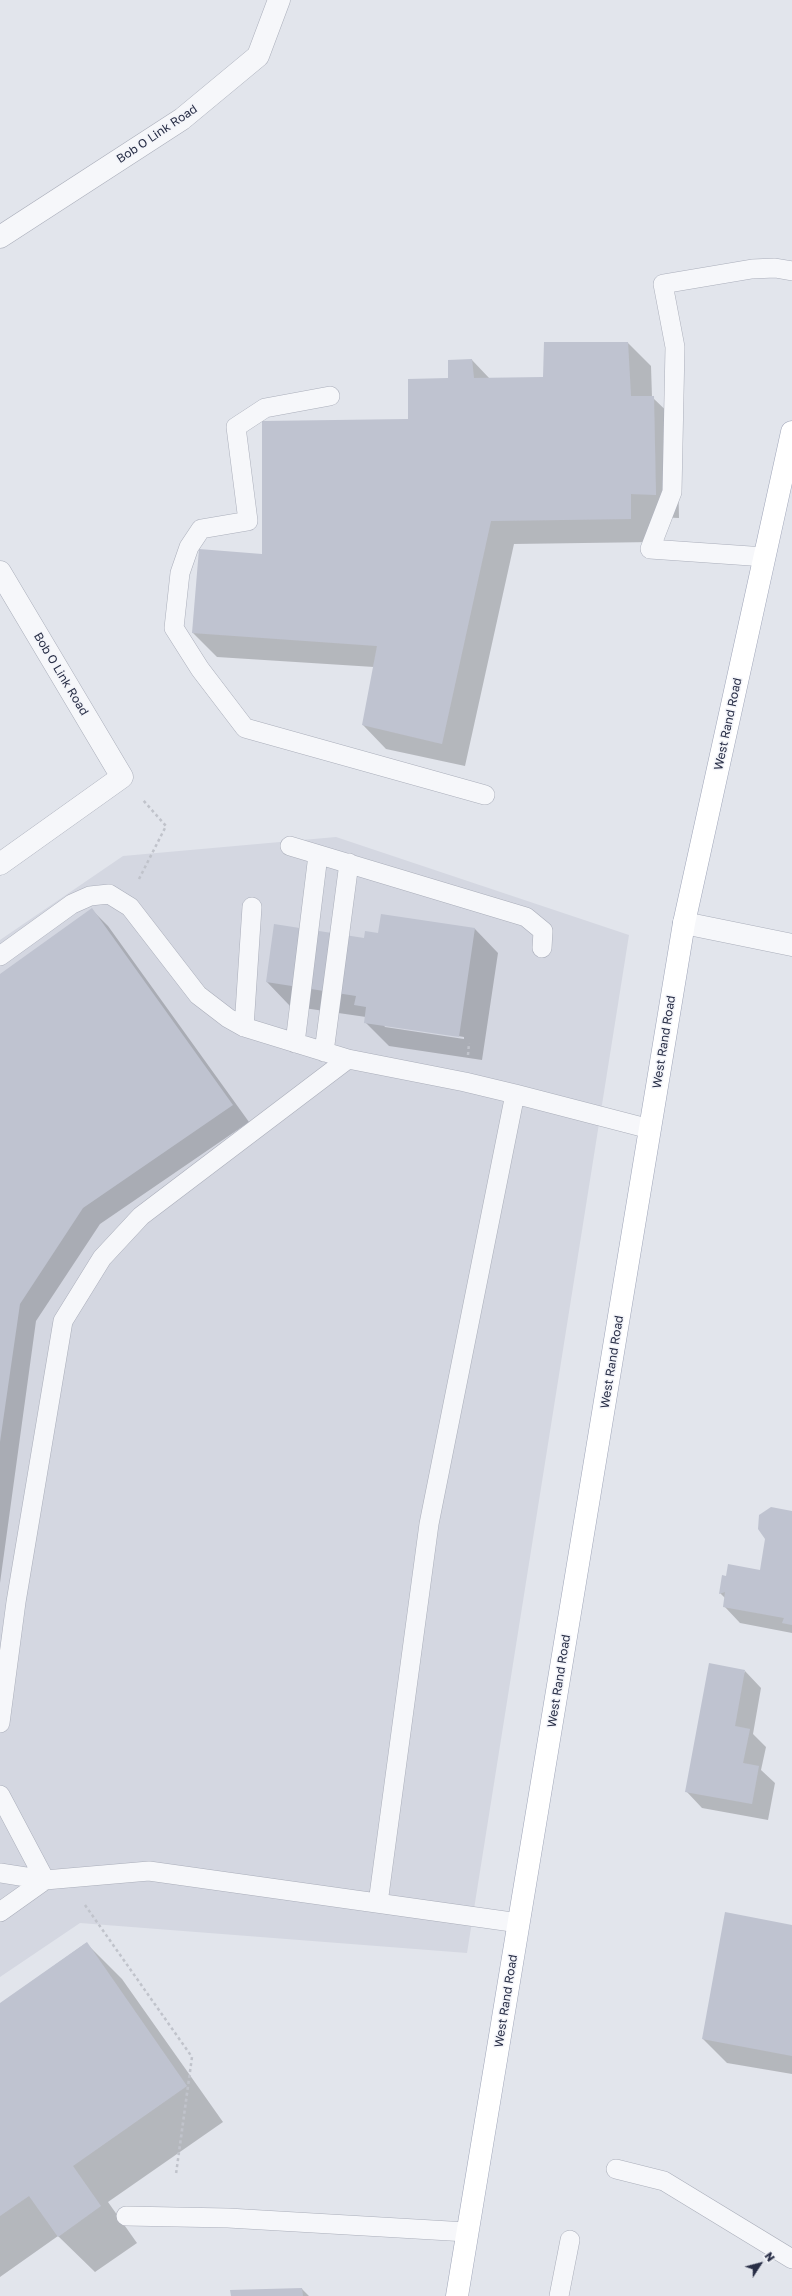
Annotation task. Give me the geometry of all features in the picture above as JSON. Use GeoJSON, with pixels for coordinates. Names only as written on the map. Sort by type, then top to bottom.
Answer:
{"type":"FeatureCollection","features":[{"type":"Feature","properties":{"kind":"main road","name":"West Rand Road"},"geometry":{"type":"LineString","coordinates":[[457,2296],[684,922],[792,432]]}},
{"type":"Feature","properties":{"kind":"street","name":"Bob O Link Road"},"geometry":{"type":"LineString","coordinates":[[0,237],[182,119],[258,56],[279,0]]}},
{"type":"Feature","properties":{"kind":"street","name":"Bob O Link Road"},"geometry":{"type":"LineString","coordinates":[[0,572],[122,777]]}},
{"type":"Feature","properties":{"kind":"street"},"geometry":{"type":"LineString","coordinates":[[0,864],[122,777]]}},
{"type":"Feature","properties":{"kind":"street"},"geometry":{"type":"LineString","coordinates":[[684,922],[792,944]]}},
{"type":"Feature","properties":{"kind":"lane"},"geometry":{"type":"LineString","coordinates":[[765,557],[650,549],[672,492],[675,347],[663,284],[752,269],[775,268],[792,271]]}},
{"type":"Feature","properties":{"kind":"lane"},"geometry":{"type":"LineString","coordinates":[[330,396],[264,408],[236,427],[248,521],[201,529],[189,547],[180,573],[174,628],[200,669],[245,728],[485,795]]}},
{"type":"Feature","properties":{"kind":"lane"},"geometry":{"type":"LineString","coordinates":[[290,846],[526,917],[543,931],[542,948]]}},
{"type":"Feature","properties":{"kind":"lane"},"geometry":{"type":"LineString","coordinates":[[295,1043],[318,855]]}},
{"type":"Feature","properties":{"kind":"lane"},"geometry":{"type":"LineString","coordinates":[[324,1052],[349,863]]}},
{"type":"Feature","properties":{"kind":"lane"},"geometry":{"type":"LineString","coordinates":[[0,956],[72,904],[90,896],[109,894],[126,905],[198,994],[228,1018],[244,1027],[348,1059],[465,1082],[650,1129]]}},
{"type":"Feature","properties":{"kind":"lane"},"geometry":{"type":"LineString","coordinates":[[244,1027],[252,907]]}},
{"type":"Feature","properties":{"kind":"lane"},"geometry":{"type":"LineString","coordinates":[[0,1723],[16,1602],[63,1321],[102,1258],[141,1216],[348,1059]]}},
{"type":"Feature","properties":{"kind":"lane"},"geometry":{"type":"LineString","coordinates":[[378,1903],[429,1524],[515,1094]]}},
{"type":"Feature","properties":{"kind":"lane"},"geometry":{"type":"LineString","coordinates":[[0,1795],[46,1880]]}},
{"type":"Feature","properties":{"kind":"lane"},"geometry":{"type":"LineString","coordinates":[[0,1873],[46,1880],[149,1871],[519,1923]]}},
{"type":"Feature","properties":{"kind":"lane"},"geometry":{"type":"LineString","coordinates":[[0,1912],[46,1880]]}},
{"type":"Feature","properties":{"kind":"lane"},"geometry":{"type":"LineString","coordinates":[[616,2169],[664,2181],[792,2260]]}},
{"type":"Feature","properties":{"kind":"lane"},"geometry":{"type":"LineString","coordinates":[[126,2216],[228,2218],[467,2232]]}},
{"type":"Feature","properties":{"kind":"lane"},"geometry":{"type":"LineString","coordinates":[[559,2296],[570,2240]]}},
{"type":"Feature","properties":{"kind":"path"},"geometry":{"type":"LineString","coordinates":[[122,777],[166,826],[126,905]]}},
{"type":"Feature","properties":{"kind":"path"},"geometry":{"type":"LineString","coordinates":[[67,1879],[192,2058],[176,2174]]}},
{"type":"Feature","properties":{"kind":"shaded area"},"geometry":{"type":"Polygon","coordinates":[[[336,837],[629,935],[467,1953],[80,1923],[0,1977],[0,940],[123,856],[336,837]]]}},
{"type":"Feature","properties":{"kind":"building"},"geometry":{"type":"Polygon","coordinates":[[[544,342],[628,342],[631,396],[654,396],[656,495],[631,494],[631,519],[491,521],[442,744],[362,725],[377,646],[192,633],[199,549],[262,554],[262,421],[408,419],[408,379],[448,378],[448,360],[472,359],[474,378],[543,377],[544,342]]]}},
{"type":"Feature","properties":{"kind":"building"},"geometry":{"type":"Polygon","coordinates":[[[92,908],[233,1105],[83,1208],[20,1304],[0,1442],[0,974],[92,908]]]}},
{"type":"Feature","properties":{"kind":"building"},"geometry":{"type":"Polygon","coordinates":[[[381,914],[475,928],[459,1037],[364,1023],[366,1007],[354,1005],[356,996],[266,982],[274,924],[364,938],[365,931],[378,933],[381,914]]]}},
{"type":"Feature","properties":{"kind":"building"},"geometry":{"type":"Polygon","coordinates":[[[771,1507],[792,1511],[792,1625],[782,1623],[784,1618],[723,1607],[725,1592],[719,1594],[722,1575],[726,1576],[728,1564],[760,1570],[765,1539],[758,1529],[759,1515],[771,1507]]]}},
{"type":"Feature","properties":{"kind":"building"},"geometry":{"type":"Polygon","coordinates":[[[709,1663],[745,1670],[735,1726],[750,1729],[743,1763],[759,1766],[752,1804],[685,1792],[709,1663]]]}},
{"type":"Feature","properties":{"kind":"building"},"geometry":{"type":"Polygon","coordinates":[[[725,1912],[792,1925],[792,2056],[702,2039],[725,1912]]]}},
{"type":"Feature","properties":{"kind":"building"},"geometry":{"type":"Polygon","coordinates":[[[87,1942],[187,2086],[73,2166],[101,2206],[58,2237],[29,2196],[0,2216],[0,2003],[87,1942]]]}},
{"type":"Feature","properties":{"kind":"building"},"geometry":{"type":"Polygon","coordinates":[[[302,2288],[303,2296],[231,2296],[230,2290],[302,2288]]]}}]}
